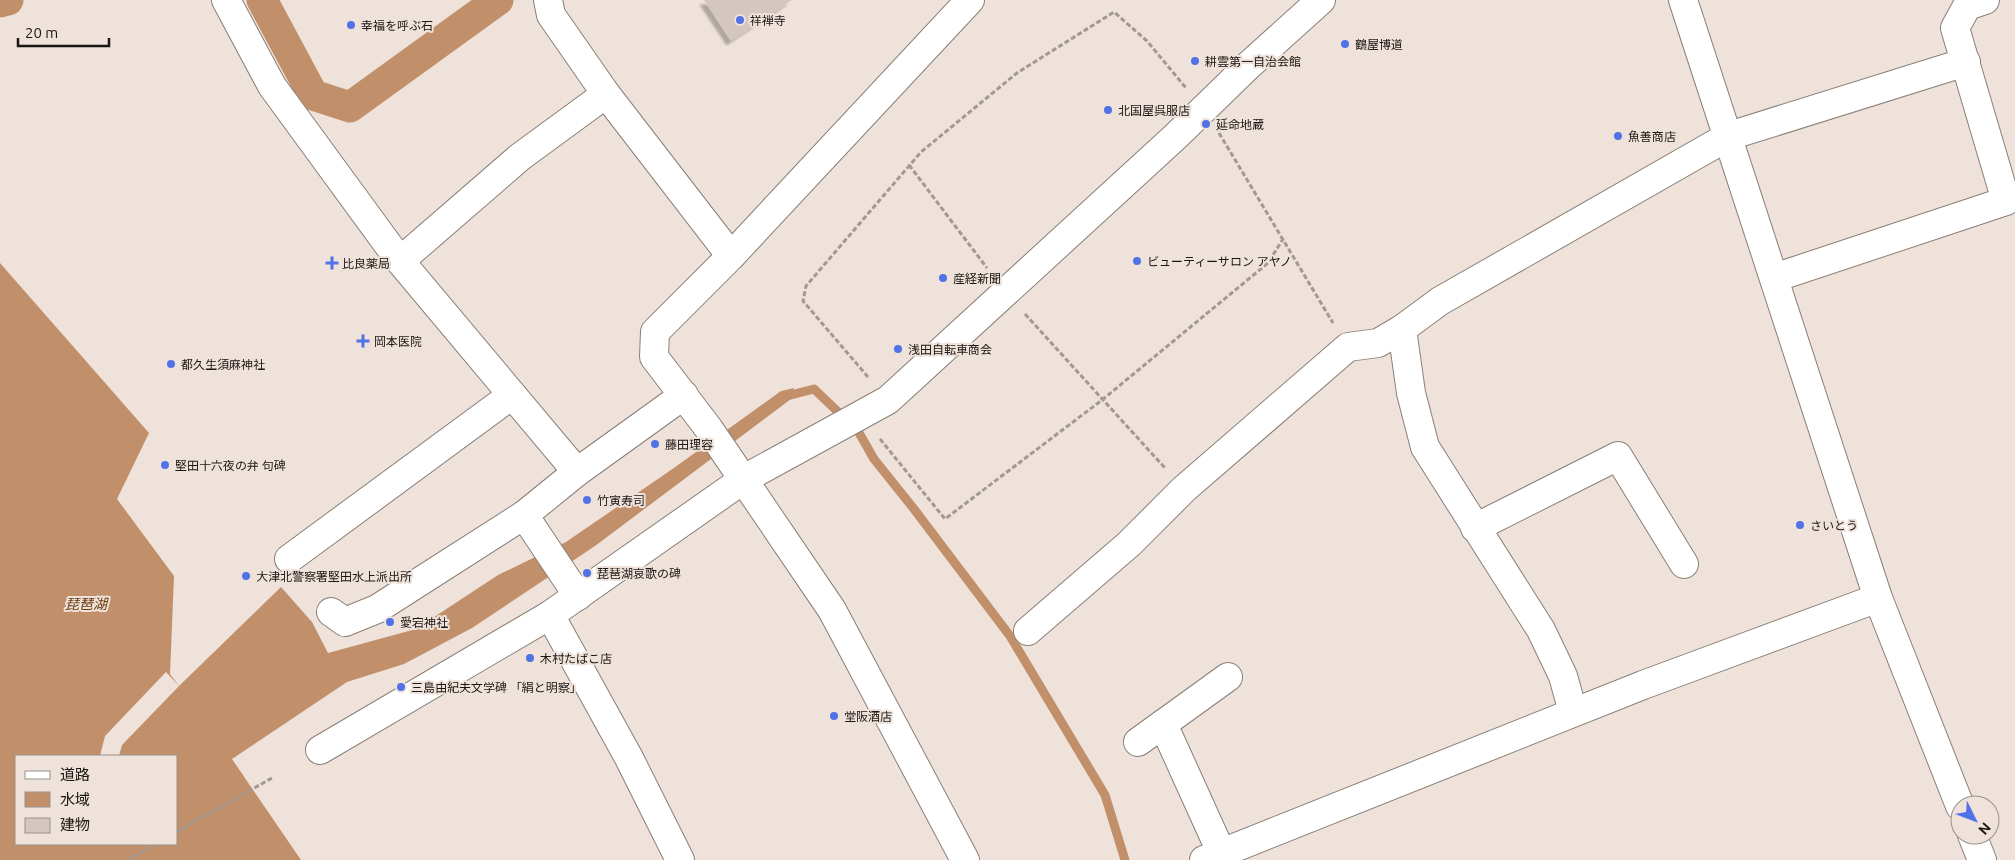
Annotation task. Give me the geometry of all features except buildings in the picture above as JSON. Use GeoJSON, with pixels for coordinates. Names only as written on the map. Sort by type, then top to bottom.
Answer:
{"type":"FeatureCollection","features":[{"type":"Feature","properties":{"kind":"street"},"geometry":{"type":"LineString","coordinates":[[226,0],[272,86],[400,261],[577,472]]}},
{"type":"Feature","properties":{"kind":"street"},"geometry":{"type":"LineString","coordinates":[[548,0],[551,15],[606,94],[730,256]]}},
{"type":"Feature","properties":{"kind":"street"},"geometry":{"type":"LineString","coordinates":[[965,860],[832,610],[738,470],[654,356],[655,332],[730,256],[970,0]]}},
{"type":"Feature","properties":{"kind":"street"},"geometry":{"type":"LineString","coordinates":[[320,750],[550,615],[571,586],[738,470],[851,419],[888,400],[1321,0]]}},
{"type":"Feature","properties":{"kind":"street"},"geometry":{"type":"LineString","coordinates":[[1683,0],[1729,136],[1878,598],[1956,795]]}},
{"type":"Feature","properties":{"kind":"street"},"geometry":{"type":"LineString","coordinates":[[1774,278],[2006,201],[1955,28],[1967,6],[1985,0]]}},
{"type":"Feature","properties":{"kind":"street"},"geometry":{"type":"LineString","coordinates":[[1028,632],[1129,544],[1184,489],[1348,347],[1378,343],[1402,329],[1440,301],[1729,136],[1966,62]]}},
{"type":"Feature","properties":{"kind":"street"},"geometry":{"type":"LineString","coordinates":[[400,261],[520,157],[606,94]]}},
{"type":"Feature","properties":{"kind":"street"},"geometry":{"type":"LineString","coordinates":[[1402,329],[1411,393],[1425,447],[1474,528],[1541,630],[1563,676],[1573,712]]}},
{"type":"Feature","properties":{"kind":"street"},"geometry":{"type":"LineString","coordinates":[[289,559],[512,395]]}},
{"type":"Feature","properties":{"kind":"street"},"geometry":{"type":"LineString","coordinates":[[332,612],[345,622],[377,609],[524,515],[577,472],[684,395]]}},
{"type":"Feature","properties":{"kind":"street"},"geometry":{"type":"LineString","coordinates":[[1474,528],[1618,456],[1684,564]]}},
{"type":"Feature","properties":{"kind":"street"},"geometry":{"type":"LineString","coordinates":[[524,515],[571,586]]}},
{"type":"Feature","properties":{"kind":"street"},"geometry":{"type":"LineString","coordinates":[[1163,724],[1212,856],[1573,712],[1878,598]]}},
{"type":"Feature","properties":{"kind":"street"},"geometry":{"type":"LineString","coordinates":[[550,615],[629,758],[680,860]]}},
{"type":"Feature","properties":{"kind":"street"},"geometry":{"type":"LineString","coordinates":[[1138,742],[1228,677]]}},
{"type":"Feature","properties":{"kind":"street"},"geometry":{"type":"LineString","coordinates":[[1976,845],[1982,860]]}},
{"type":"Feature","properties":{"kind":"path"},"geometry":{"type":"LineString","coordinates":[[888,400],[803,301],[806,286],[921,152],[1017,73],[1114,12],[1147,41],[1204,108],[1348,347]]}},
{"type":"Feature","properties":{"kind":"path"},"geometry":{"type":"LineString","coordinates":[[909,165],[1006,293],[1184,489]]}},
{"type":"Feature","properties":{"kind":"path"},"geometry":{"type":"LineString","coordinates":[[851,419],[945,519],[1102,400],[1268,263],[1283,239]]}},
{"type":"Feature","properties":{"kind":"path"},"geometry":{"type":"LineString","coordinates":[[178,831],[272,778]]}},
{"type":"Feature","properties":{"kind":"path"},"geometry":{"type":"LineString","coordinates":[[127,860],[154,845]]}},
{"type":"Feature","properties":{"kind":"water","name":"琵琶湖"},"geometry":{"type":"Polygon","coordinates":[[[0,263],[149,433],[117,499],[174,576],[170,674],[179,686],[281,587],[312,622],[328,653],[416,629],[498,575],[566,542],[781,391],[794,388],[791,399],[595,546],[472,628],[404,664],[347,682],[232,759],[301,860],[0,860],[0,263]]]}},
{"type":"Feature","properties":{"kind":"pier"},"geometry":{"type":"Polygon","coordinates":[[[166,672],[179,686],[122,745],[119,755],[100,755],[105,736],[166,672]]]}},
{"type":"Feature","properties":{"kind":"waterway"},"geometry":{"type":"LineString","coordinates":[[0,2],[8,0]]}},
{"type":"Feature","properties":{"kind":"waterway"},"geometry":{"type":"LineString","coordinates":[[262,0],[313,95],[350,107],[498,0]]}},
{"type":"Feature","properties":{"kind":"waterway"},"geometry":{"type":"LineString","coordinates":[[783,397],[814,389],[858,431],[874,459],[1010,636],[1105,795],[1125,860]]}},
{"type":"Feature","properties":{"kind":"place","name":"祥禅寺"},"geometry":{"type":"Point","coordinates":[740,20]}},
{"type":"Feature","properties":{"kind":"place","name":"幸福を呼ぶ石"},"geometry":{"type":"Point","coordinates":[351,25]}},
{"type":"Feature","properties":{"kind":"place","name":"鶴屋博道"},"geometry":{"type":"Point","coordinates":[1345,44]}},
{"type":"Feature","properties":{"kind":"place","name":"耕雲第一自治会館"},"geometry":{"type":"Point","coordinates":[1195,61]}},
{"type":"Feature","properties":{"kind":"place","name":"北国屋呉服店"},"geometry":{"type":"Point","coordinates":[1108,110]}},
{"type":"Feature","properties":{"kind":"place","name":"延命地蔵"},"geometry":{"type":"Point","coordinates":[1206,124]}},
{"type":"Feature","properties":{"kind":"place","name":"魚善商店"},"geometry":{"type":"Point","coordinates":[1618,136]}},
{"type":"Feature","properties":{"kind":"place","name":"ビューティーサロン アヤノ"},"geometry":{"type":"Point","coordinates":[1137,261]}},
{"type":"Feature","properties":{"kind":"place","name":"比良薬局"},"geometry":{"type":"Point","coordinates":[332,263]}},
{"type":"Feature","properties":{"kind":"place","name":"産経新聞"},"geometry":{"type":"Point","coordinates":[943,278]}},
{"type":"Feature","properties":{"kind":"place","name":"岡本医院"},"geometry":{"type":"Point","coordinates":[363,341]}},
{"type":"Feature","properties":{"kind":"place","name":"浅田自転車商会"},"geometry":{"type":"Point","coordinates":[898,349]}},
{"type":"Feature","properties":{"kind":"place","name":"都久生須麻神社"},"geometry":{"type":"Point","coordinates":[171,364]}},
{"type":"Feature","properties":{"kind":"place","name":"藤田理容"},"geometry":{"type":"Point","coordinates":[655,444]}},
{"type":"Feature","properties":{"kind":"place","name":"堅田十六夜の弁 句碑"},"geometry":{"type":"Point","coordinates":[165,465]}},
{"type":"Feature","properties":{"kind":"place","name":"竹寅寿司"},"geometry":{"type":"Point","coordinates":[587,500]}},
{"type":"Feature","properties":{"kind":"place","name":"さいとう"},"geometry":{"type":"Point","coordinates":[1800,525]}},
{"type":"Feature","properties":{"kind":"place","name":"琵琶湖哀歌の碑"},"geometry":{"type":"Point","coordinates":[587,573]}},
{"type":"Feature","properties":{"kind":"place","name":"大津北警察署堅田水上派出所"},"geometry":{"type":"Point","coordinates":[246,576]}},
{"type":"Feature","properties":{"kind":"place","name":"愛宕神社"},"geometry":{"type":"Point","coordinates":[390,622]}},
{"type":"Feature","properties":{"kind":"place","name":"木村たばこ店"},"geometry":{"type":"Point","coordinates":[530,658]}},
{"type":"Feature","properties":{"kind":"place","name":"三島由紀夫文学碑 「絹と明察」"},"geometry":{"type":"Point","coordinates":[401,687]}},
{"type":"Feature","properties":{"kind":"place","name":"堂阪酒店"},"geometry":{"type":"Point","coordinates":[834,716]}}]}
